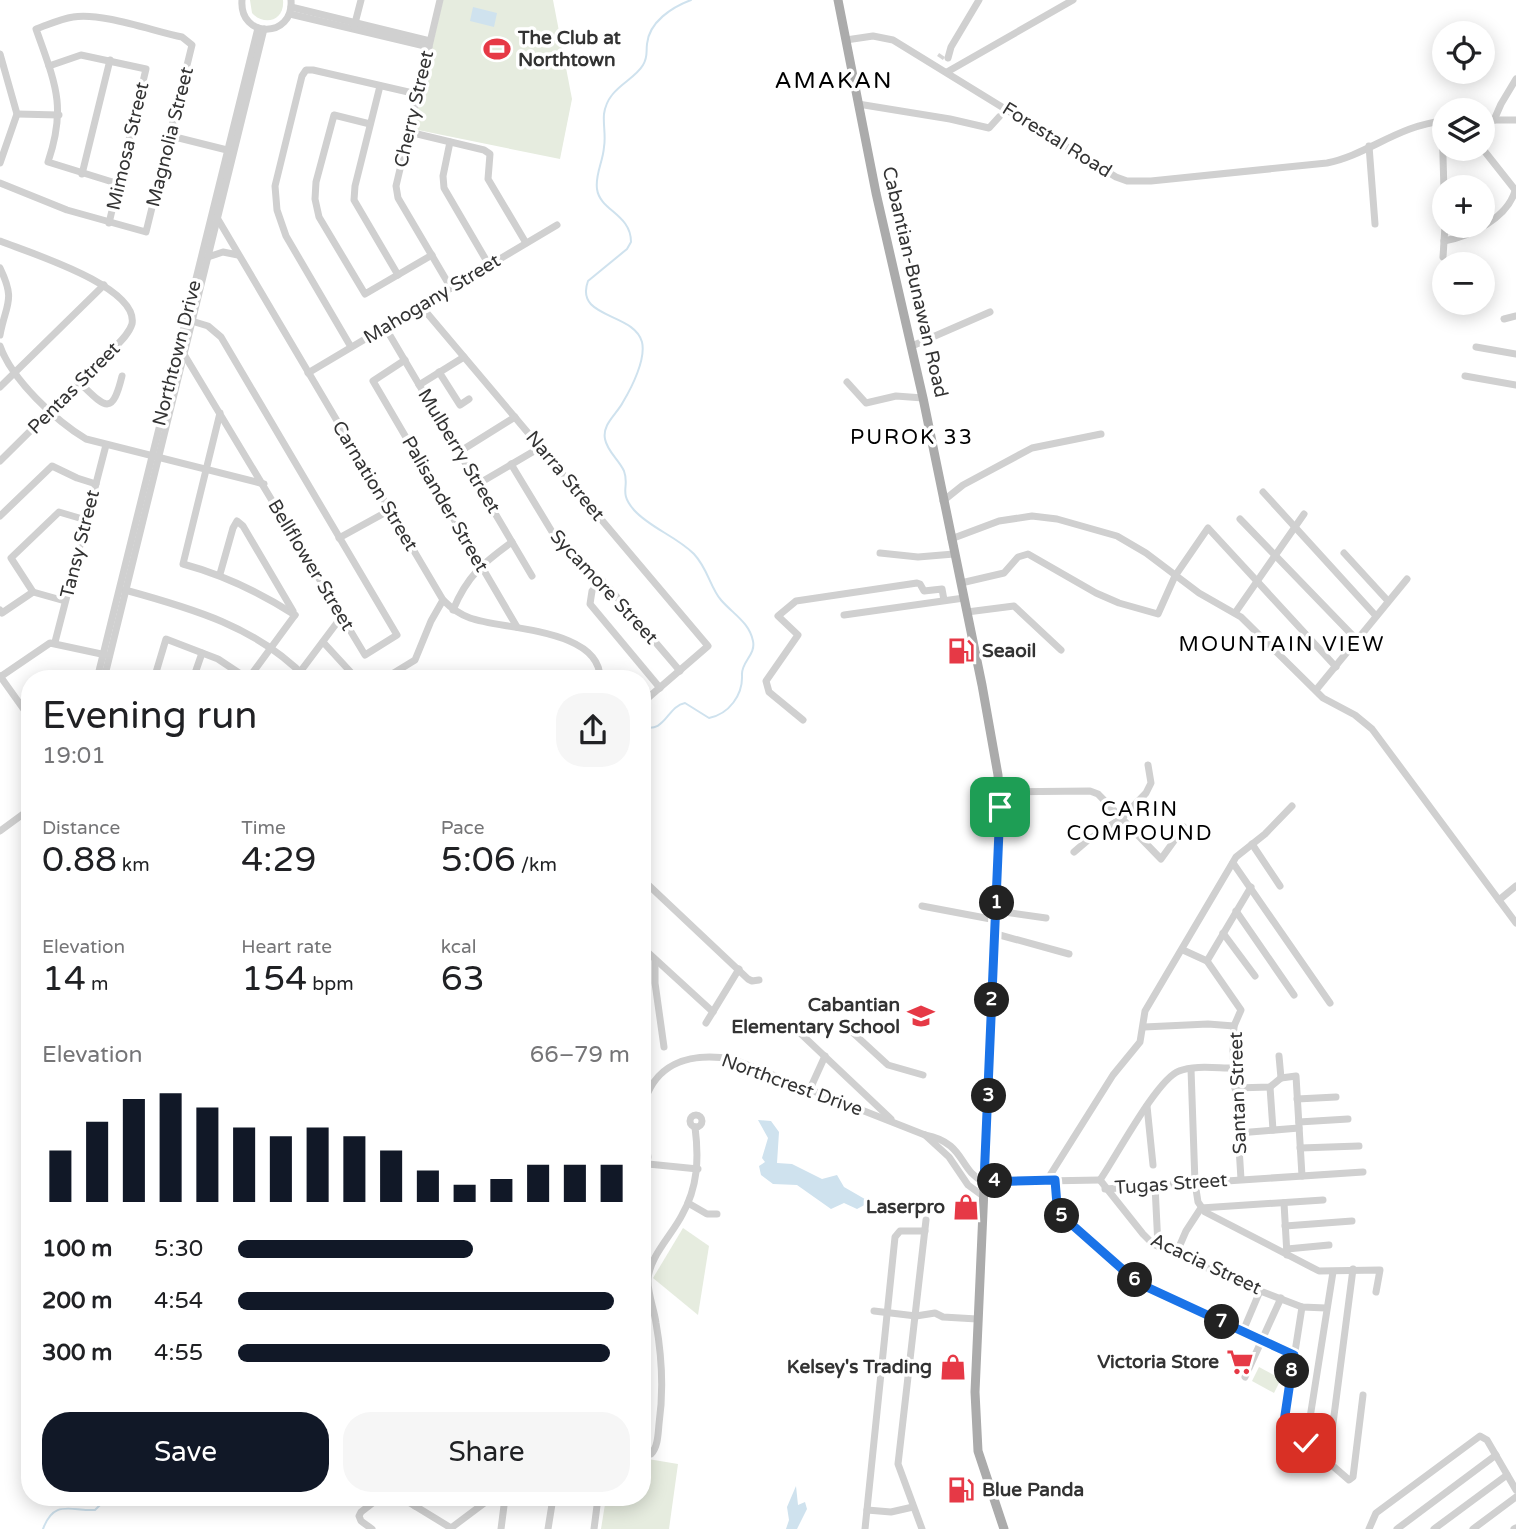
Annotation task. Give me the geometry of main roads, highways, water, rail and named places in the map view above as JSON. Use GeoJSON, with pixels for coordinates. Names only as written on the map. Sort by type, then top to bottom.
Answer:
{"type":"FeatureCollection","features":[{"type":"Feature","properties":{"kind":"main road","name":"Cabantian-Bunawan Road"},"geometry":{"type":"LineString","coordinates":[[838,0],[967,611],[1000,792],[997,916],[977,1319],[976,1433],[983,1469],[1004,1529]]}},
{"type":"Feature","properties":{"kind":"water"},"geometry":{"type":"Polygon","coordinates":[[[473,7],[497,13],[494,27],[470,21],[473,7]]]}},
{"type":"Feature","properties":{"kind":"water"},"geometry":{"type":"Polygon","coordinates":[[[758,1120],[771,1121],[779,1132],[777,1163],[792,1164],[822,1179],[837,1175],[844,1187],[870,1202],[857,1209],[844,1203],[831,1209],[797,1185],[773,1184],[761,1175],[759,1166],[765,1162],[762,1158],[768,1138],[758,1120]]]}},
{"type":"Feature","properties":{"kind":"water"},"geometry":{"type":"Polygon","coordinates":[[[796,1486],[798,1505],[805,1502],[807,1509],[797,1529],[786,1529],[789,1520],[787,1507],[796,1486]]]}},
{"type":"Feature","properties":{"kind":"waterway"},"geometry":{"type":"LineString","coordinates":[[651,728],[656,727],[674,709],[685,703],[709,718],[728,708],[740,690],[742,670],[753,646],[748,629],[717,595],[694,554],[640,516],[629,504],[625,494],[624,471],[608,448],[605,434],[637,373],[642,356],[642,342],[637,332],[628,325],[597,309],[589,302],[586,293],[588,281],[627,249],[631,242],[626,225],[604,203],[597,189],[605,143],[606,106],[616,91],[643,65],[649,36],[657,22],[669,11],[691,0]]}},
{"type":"Feature","properties":{"kind":"waterway"},"geometry":{"type":"LineString","coordinates":[[43,1529],[47,1520],[58,1510],[95,1510],[99,1506]]}},
{"type":"Feature","properties":{"kind":"place","name":"The Club at Northtown"},"geometry":{"type":"Point","coordinates":[497,49]}},
{"type":"Feature","properties":{"kind":"place","name":"Seaoil"},"geometry":{"type":"Point","coordinates":[961,651]}},
{"type":"Feature","properties":{"kind":"place","name":"Cabantian Elementary School"},"geometry":{"type":"Point","coordinates":[921,1016]}},
{"type":"Feature","properties":{"kind":"place","name":"Laserpro"},"geometry":{"type":"Point","coordinates":[966,1207]}},
{"type":"Feature","properties":{"kind":"place","name":"Victoria Store"},"geometry":{"type":"Point","coordinates":[1240,1362]}},
{"type":"Feature","properties":{"kind":"place","name":"Kelsey's Trading"},"geometry":{"type":"Point","coordinates":[953,1367]}},
{"type":"Feature","properties":{"kind":"place","name":"Blue Panda"},"geometry":{"type":"Point","coordinates":[961,1490]}},
{"type":"Feature","properties":{"kind":"district","name":"AMAKAN"},"geometry":{"type":"Point","coordinates":[834,81]}},
{"type":"Feature","properties":{"kind":"district","name":"PUROK 33"},"geometry":{"type":"Point","coordinates":[912,437]}},
{"type":"Feature","properties":{"kind":"district","name":"MOUNTAIN VIEW"},"geometry":{"type":"Point","coordinates":[1282,644]}},
{"type":"Feature","properties":{"kind":"district","name":"CARIN COMPOUND"},"geometry":{"type":"Point","coordinates":[1140,821]}}]}
